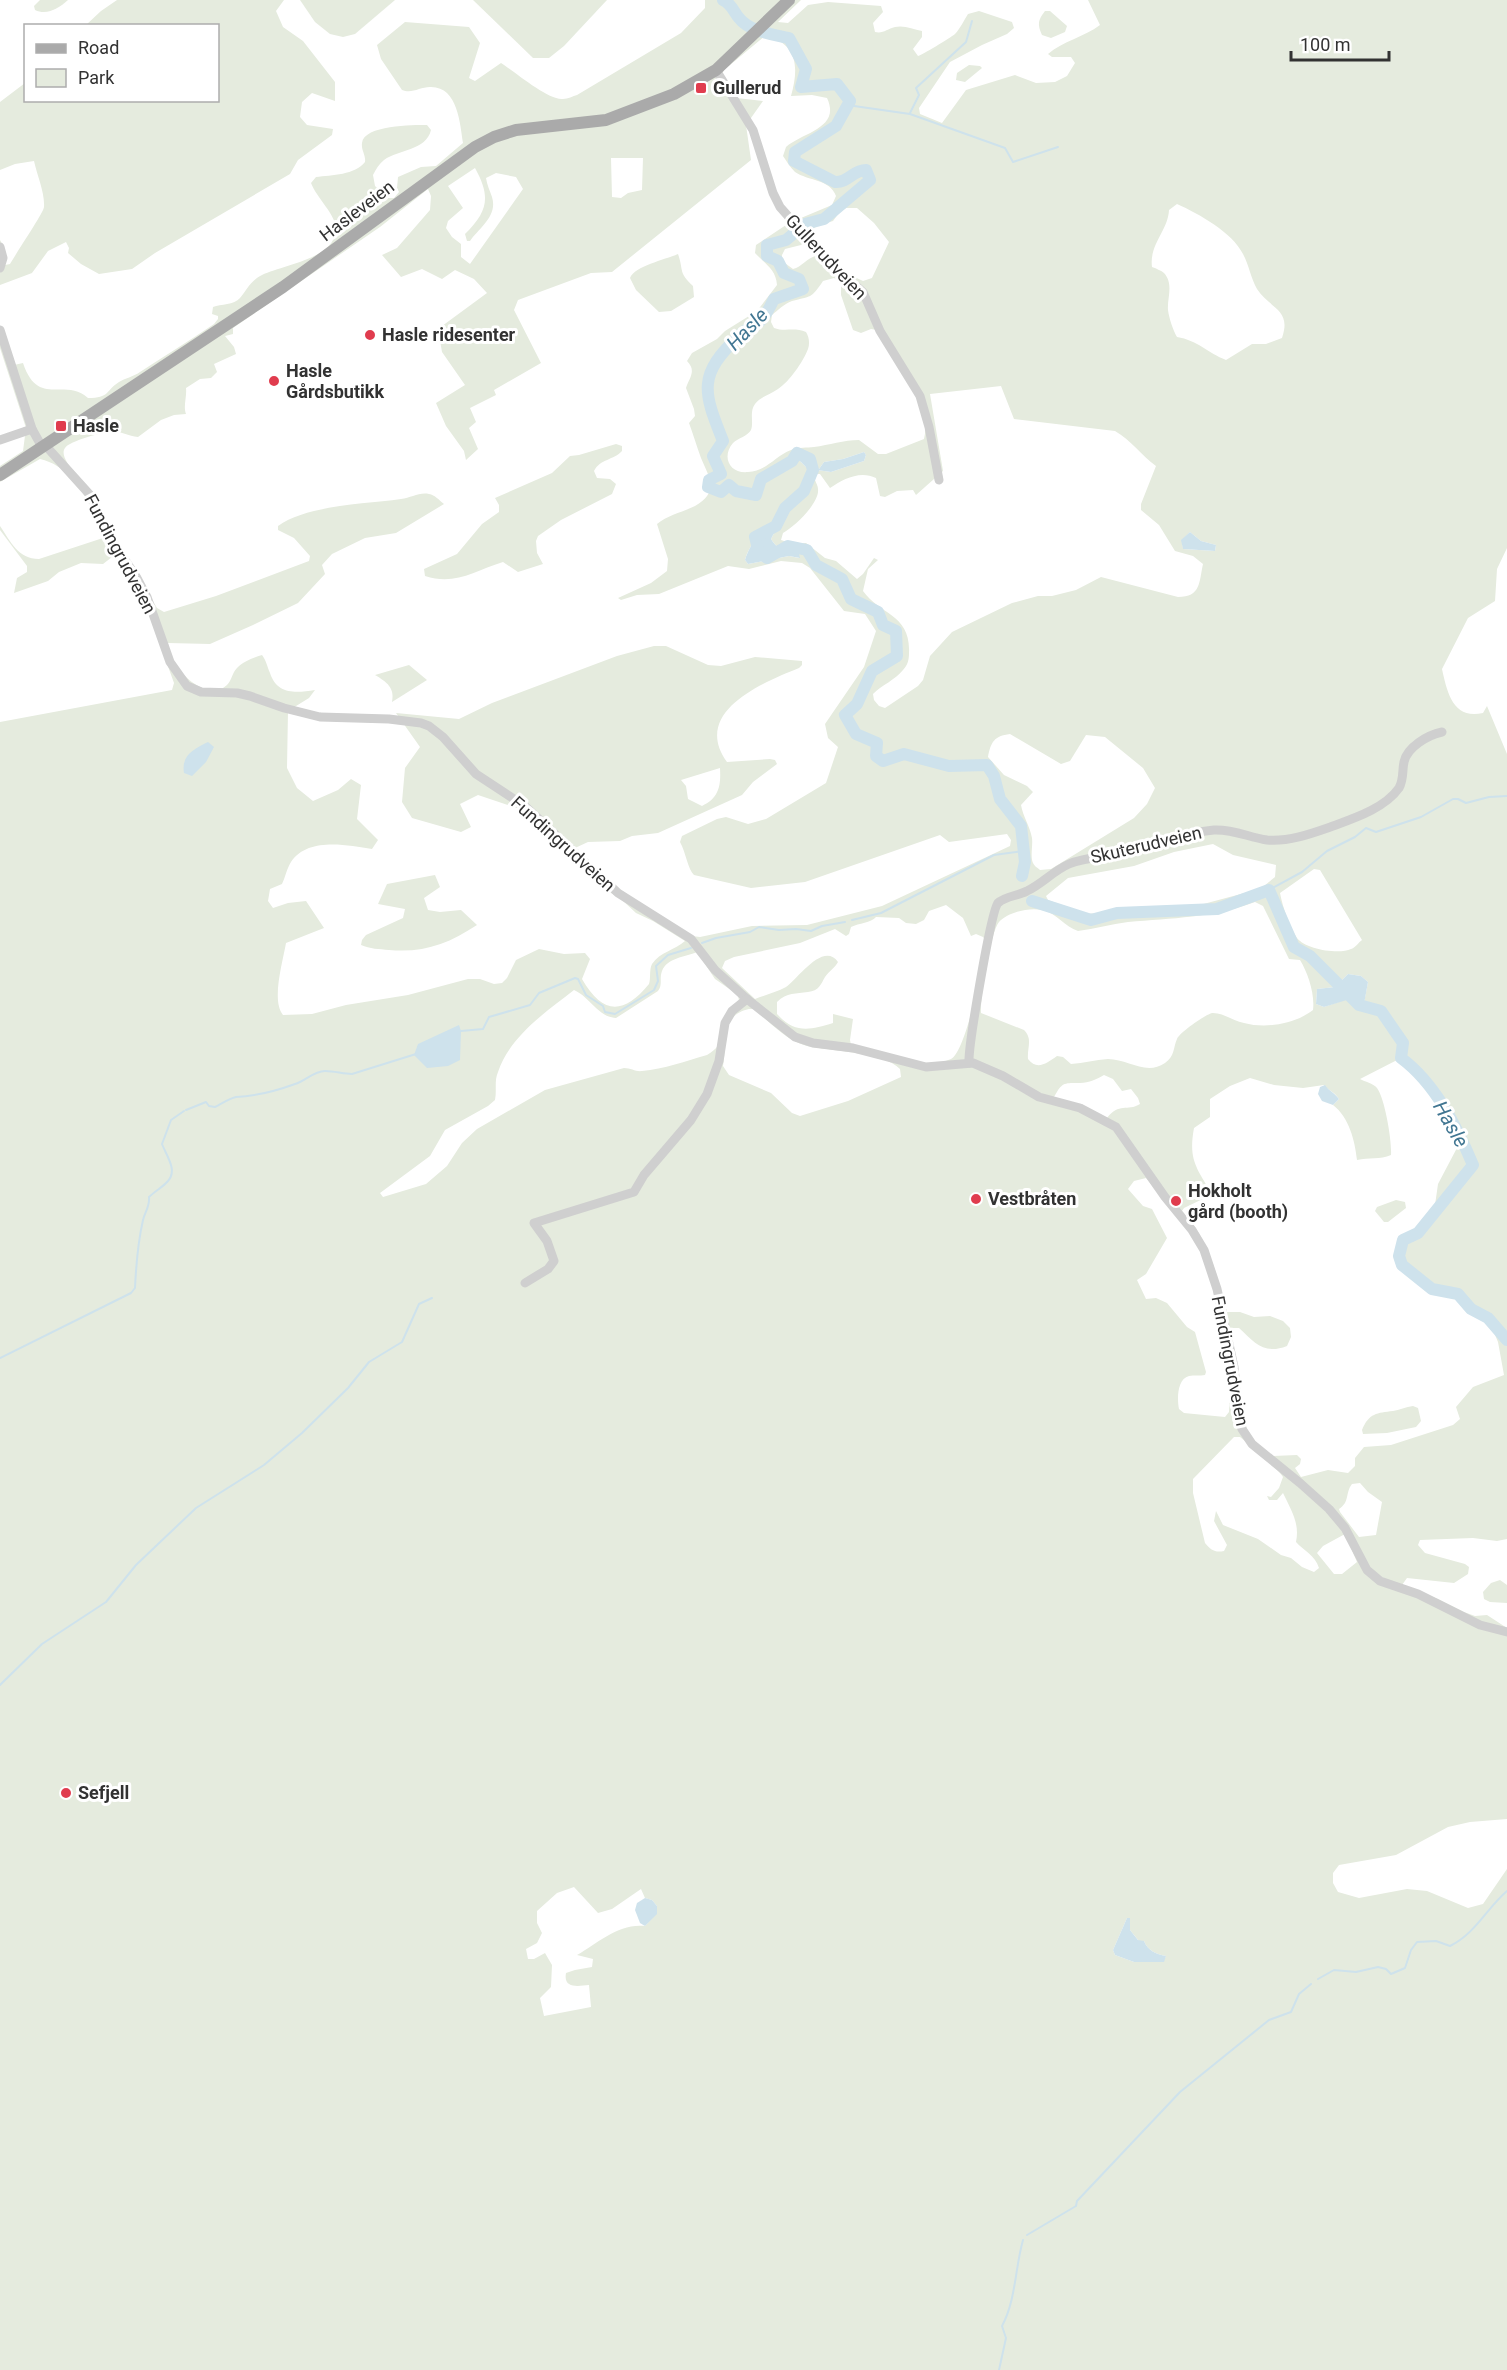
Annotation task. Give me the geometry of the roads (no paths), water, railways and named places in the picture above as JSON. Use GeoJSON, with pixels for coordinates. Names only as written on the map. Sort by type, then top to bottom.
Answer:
{"type":"FeatureCollection","features":[{"type":"Feature","properties":{"kind":"main road","name":"Hasleveien"},"geometry":{"type":"LineString","coordinates":[[0,475],[291,281],[484,142],[504,133],[528,128],[585,124],[606,120],[674,94],[716,70],[789,0]]}},
{"type":"Feature","properties":{"kind":"street","name":"Gullerudveien"},"geometry":{"type":"LineString","coordinates":[[716,70],[749,121],[773,193],[780,207],[827,260],[863,292],[880,332],[924,406],[939,480]]}},
{"type":"Feature","properties":{"kind":"street"},"geometry":{"type":"LineString","coordinates":[[0,247],[3,258],[0,268]]}},
{"type":"Feature","properties":{"kind":"street"},"geometry":{"type":"LineString","coordinates":[[0,330],[32,429],[44,446]]}},
{"type":"Feature","properties":{"kind":"street"},"geometry":{"type":"LineString","coordinates":[[0,440],[32,429]]}},
{"type":"Feature","properties":{"kind":"street","name":"Fundingrudveien"},"geometry":{"type":"LineString","coordinates":[[44,446],[91,496],[109,536],[147,597],[170,662],[187,686],[201,692],[237,693],[320,717],[389,719],[429,726],[443,737],[476,774],[526,807],[618,893],[691,939],[715,970],[789,1034],[805,1041],[853,1048],[926,1067],[969,1064],[1003,1076],[1039,1097],[1080,1108],[1116,1126],[1204,1250],[1217,1290],[1234,1366],[1239,1420],[1252,1444],[1300,1483],[1333,1514],[1345,1528],[1372,1575],[1387,1585],[1418,1594],[1480,1624],[1507,1632]]}},
{"type":"Feature","properties":{"kind":"street","name":"Skuterudveien"},"geometry":{"type":"LineString","coordinates":[[969,1064],[974,1020],[996,908],[1004,900],[1026,892],[1072,863],[1123,853],[1181,834],[1225,830],[1278,840],[1342,823],[1370,810],[1390,797],[1402,781],[1404,762],[1408,753],[1428,737],[1442,732]]}},
{"type":"Feature","properties":{"kind":"street"},"geometry":{"type":"LineString","coordinates":[[525,1283],[548,1269],[554,1262],[547,1241],[534,1223],[634,1192],[644,1175],[691,1120],[707,1094],[717,1069],[728,1016],[747,999]]}},
{"type":"Feature","properties":{"kind":"water"},"geometry":{"type":"Polygon","coordinates":[[[864,452],[866,455],[864,461],[831,472],[817,470],[815,480],[808,477],[810,471],[799,460],[802,454],[808,455],[819,469],[824,462],[864,452]]]}},
{"type":"Feature","properties":{"kind":"water"},"geometry":{"type":"Polygon","coordinates":[[[774,525],[776,529],[771,539],[774,543],[786,551],[798,550],[800,558],[789,556],[748,564],[745,560],[752,544],[764,531],[774,525]]]}},
{"type":"Feature","properties":{"kind":"water"},"geometry":{"type":"Polygon","coordinates":[[[1190,532],[1201,541],[1216,545],[1215,551],[1183,549],[1181,540],[1190,532]]]}},
{"type":"Feature","properties":{"kind":"water"},"geometry":{"type":"Polygon","coordinates":[[[208,742],[214,747],[206,762],[192,776],[184,773],[185,762],[190,753],[208,742]]]}},
{"type":"Feature","properties":{"kind":"water"},"geometry":{"type":"Polygon","coordinates":[[[1348,974],[1361,976],[1368,982],[1364,1004],[1350,999],[1324,1007],[1316,1004],[1317,989],[1335,987],[1348,974]]]}},
{"type":"Feature","properties":{"kind":"water"},"geometry":{"type":"Polygon","coordinates":[[[459,1025],[461,1031],[460,1060],[448,1066],[427,1068],[414,1055],[418,1044],[459,1025]]]}},
{"type":"Feature","properties":{"kind":"water"},"geometry":{"type":"Polygon","coordinates":[[[1325,1085],[1339,1099],[1333,1105],[1322,1101],[1318,1094],[1320,1087],[1325,1085]]]}},
{"type":"Feature","properties":{"kind":"water"},"geometry":{"type":"Polygon","coordinates":[[[645,1898],[652,1900],[657,1906],[657,1914],[645,1926],[640,1923],[635,1910],[637,1903],[645,1898]]]}},
{"type":"Feature","properties":{"kind":"water"},"geometry":{"type":"Polygon","coordinates":[[[1127,1918],[1130,1918],[1130,1930],[1138,1940],[1144,1941],[1153,1952],[1166,1956],[1164,1962],[1134,1962],[1115,1955],[1113,1950],[1127,1918]]]}},
{"type":"Feature","properties":{"kind":"waterway","name":"Hasle"},"geometry":{"type":"LineString","coordinates":[[723,0],[749,26],[762,32],[789,38],[806,69],[801,87],[837,84],[850,101],[836,126],[795,152],[794,161],[835,182],[844,181],[866,170],[870,180],[824,219],[805,224],[786,240],[767,245],[767,256],[778,261],[784,273],[799,279],[803,289],[774,299],[764,317],[742,333],[726,349],[710,373],[708,396],[723,441],[713,456],[721,474],[709,480],[708,487],[721,492],[729,485],[736,491],[756,495],[761,479],[792,461],[797,453],[810,459],[813,470],[804,491],[785,508],[776,526],[755,537],[759,552],[767,558],[788,546],[807,550],[816,565],[842,579],[851,599],[878,612],[883,625],[896,631],[897,656],[872,671],[857,704],[845,715],[856,734],[877,743],[876,756],[883,761],[904,754],[949,766],[987,765],[994,776],[1000,799],[1021,826],[1025,862],[1022,876]]}},
{"type":"Feature","properties":{"kind":"waterway"},"geometry":{"type":"LineString","coordinates":[[910,113],[919,95],[916,88],[966,42],[972,21]]}},
{"type":"Feature","properties":{"kind":"waterway"},"geometry":{"type":"LineString","coordinates":[[847,105],[910,114],[1005,148],[1013,162],[1058,147]]}},
{"type":"Feature","properties":{"kind":"waterway","name":"Hasle"},"geometry":{"type":"LineString","coordinates":[[1269,890],[1302,872],[1327,851],[1355,837],[1366,828],[1376,832],[1421,817],[1453,799],[1466,803],[1489,797],[1507,796]]}},
{"type":"Feature","properties":{"kind":"waterway"},"geometry":{"type":"LineString","coordinates":[[852,920],[881,913],[994,855],[1024,851]]}},
{"type":"Feature","properties":{"kind":"waterway","name":"Hasle"},"geometry":{"type":"LineString","coordinates":[[1032,901],[1091,920],[1117,913],[1217,909],[1269,890],[1294,947],[1310,956],[1359,1005],[1381,1011],[1403,1043],[1401,1058],[1435,1093],[1460,1136],[1473,1165],[1418,1233],[1403,1240],[1399,1256],[1402,1265],[1432,1289],[1458,1294],[1471,1309],[1488,1318],[1507,1340]]}},
{"type":"Feature","properties":{"kind":"waterway"},"geometry":{"type":"LineString","coordinates":[[702,943],[750,932],[759,927],[811,931],[822,926],[845,922]]}},
{"type":"Feature","properties":{"kind":"waterway"},"geometry":{"type":"LineString","coordinates":[[461,1031],[483,1029],[489,1017],[530,1005],[539,993],[575,978],[578,979],[586,995],[603,1006],[605,1012],[615,1014],[654,990],[658,981],[656,966],[668,955],[691,948]]}},
{"type":"Feature","properties":{"kind":"waterway"},"geometry":{"type":"LineString","coordinates":[[186,1110],[206,1102],[209,1106],[215,1107],[234,1098],[274,1091],[299,1083],[321,1071],[352,1074],[416,1054]]}},
{"type":"Feature","properties":{"kind":"waterway"},"geometry":{"type":"LineString","coordinates":[[0,1358],[131,1293],[135,1288],[140,1237],[149,1197],[168,1181],[172,1172],[162,1144],[171,1120],[184,1111]]}},
{"type":"Feature","properties":{"kind":"waterway"},"geometry":{"type":"LineString","coordinates":[[0,1685],[42,1644],[106,1602],[136,1565],[196,1508],[264,1465],[302,1433],[348,1388],[369,1362],[402,1342],[419,1304],[432,1298]]}},
{"type":"Feature","properties":{"kind":"waterway"},"geometry":{"type":"LineString","coordinates":[[1318,1979],[1334,1970],[1356,1972],[1378,1967],[1386,1969],[1391,1974],[1405,1968],[1411,1950],[1417,1942],[1436,1941],[1450,1946],[1459,1941],[1474,1928],[1507,1891]]}},
{"type":"Feature","properties":{"kind":"waterway"},"geometry":{"type":"LineString","coordinates":[[1027,2235],[1076,2206],[1077,2201],[1180,2092],[1269,2020],[1291,2012],[1299,1994],[1311,1984]]}},
{"type":"Feature","properties":{"kind":"waterway"},"geometry":{"type":"LineString","coordinates":[[999,2370],[1006,2338],[1002,2326],[1013,2295],[1023,2240]]}},
{"type":"Feature","properties":{"kind":"place","name":"Gullerud"},"geometry":{"type":"Point","coordinates":[701,88]}},
{"type":"Feature","properties":{"kind":"place","name":"Hasle ridesenter"},"geometry":{"type":"Point","coordinates":[370,335]}},
{"type":"Feature","properties":{"kind":"place","name":"Hasle Gårdsbutikk"},"geometry":{"type":"Point","coordinates":[274,381]}},
{"type":"Feature","properties":{"kind":"place","name":"Hasle"},"geometry":{"type":"Point","coordinates":[61,426]}},
{"type":"Feature","properties":{"kind":"place","name":"Vestbråten"},"geometry":{"type":"Point","coordinates":[976,1199]}},
{"type":"Feature","properties":{"kind":"place","name":"Hokholt gård (booth)"},"geometry":{"type":"Point","coordinates":[1176,1201]}},
{"type":"Feature","properties":{"kind":"place","name":"Sefjell"},"geometry":{"type":"Point","coordinates":[66,1793]}}]}
